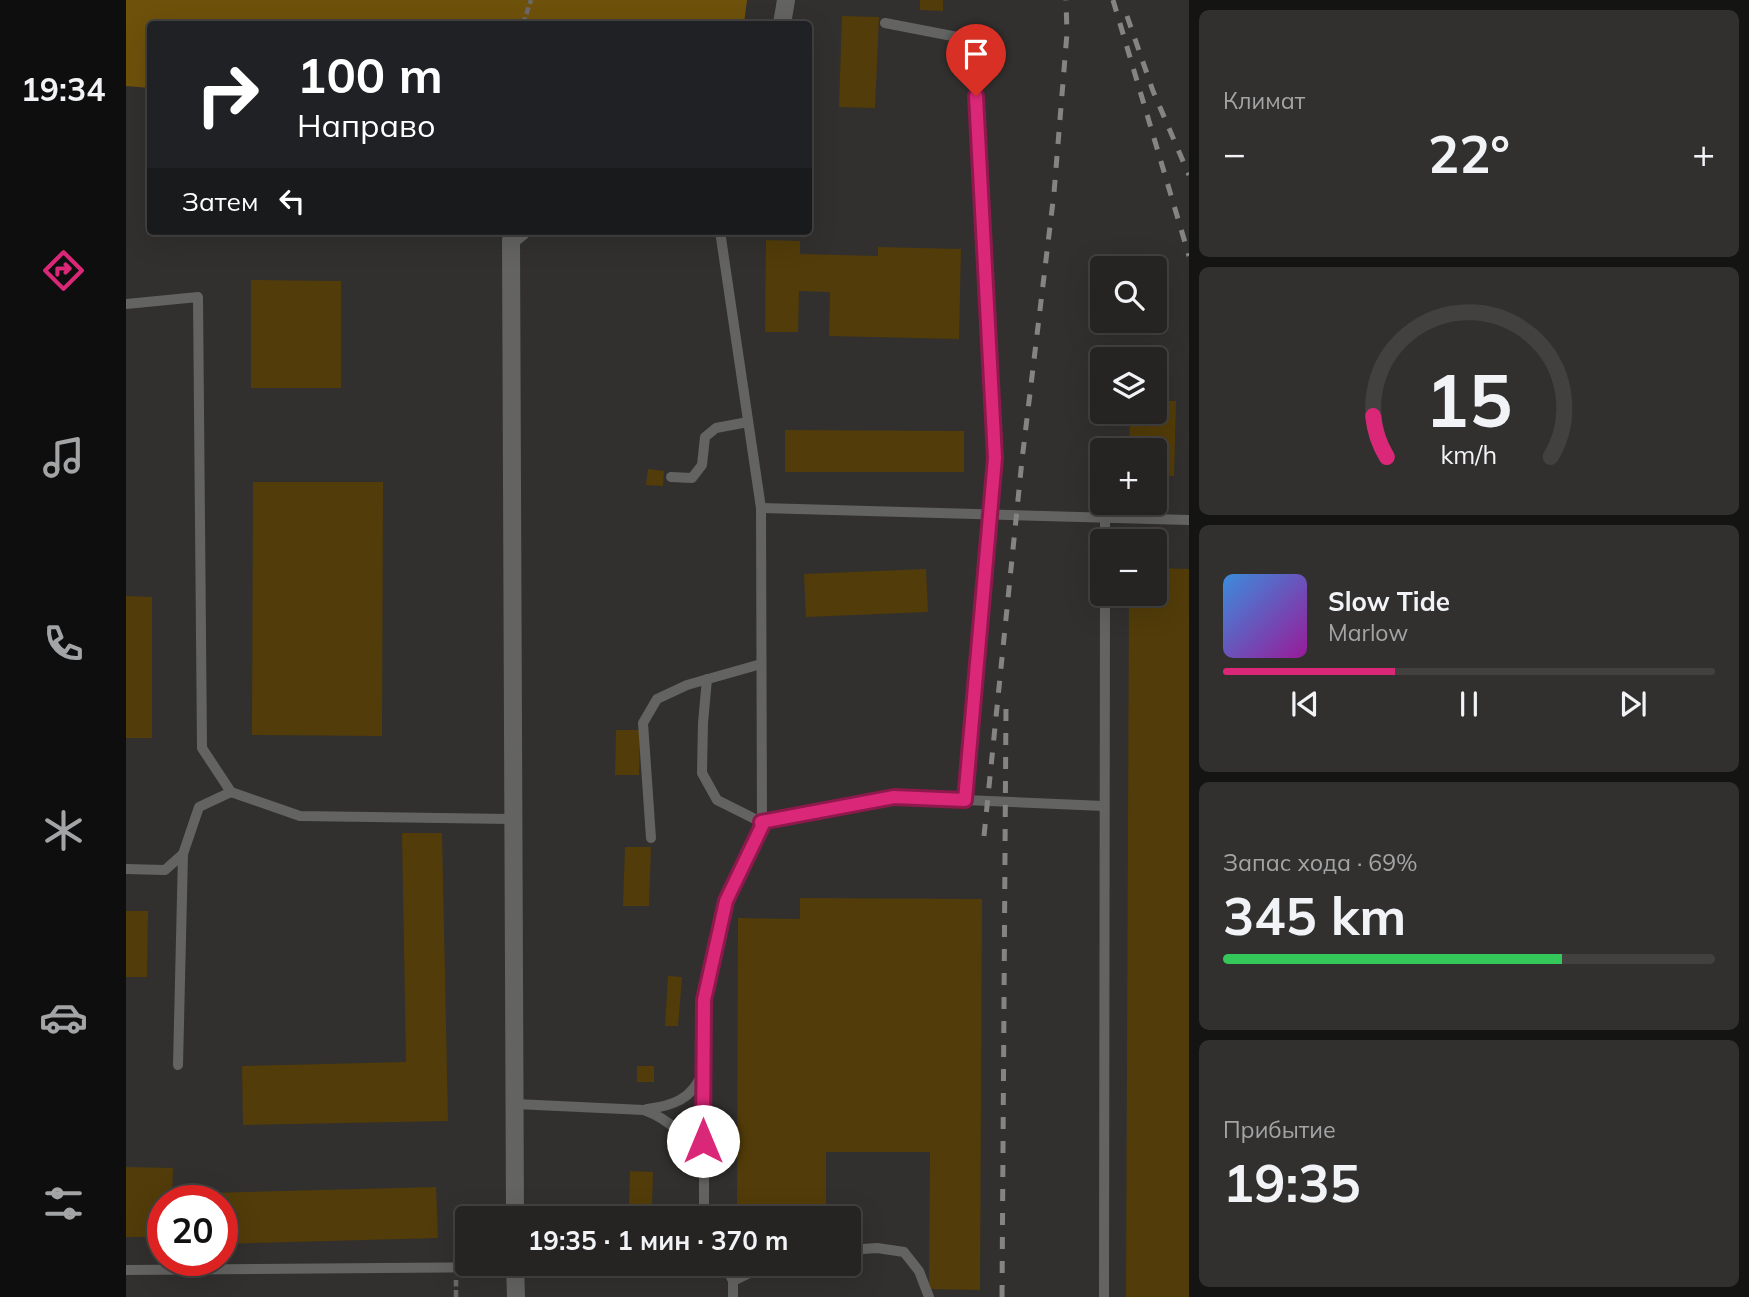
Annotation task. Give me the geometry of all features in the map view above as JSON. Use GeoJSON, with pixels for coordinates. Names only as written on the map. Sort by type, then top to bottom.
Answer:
{"type":"FeatureCollection","features":[{"type":"Feature","properties":{"kind":"street"},"geometry":{"type":"LineString","coordinates":[[782,21],[786,0]]}},
{"type":"Feature","properties":{"kind":"street"},"geometry":{"type":"LineString","coordinates":[[515,1206],[511,240],[517,235]]}},
{"type":"Feature","properties":{"kind":"street"},"geometry":{"type":"LineString","coordinates":[[515,1276],[516,1297]]}},
{"type":"Feature","properties":{"kind":"lane"},"geometry":{"type":"LineString","coordinates":[[885,23],[973,40],[995,458],[965,800]]}},
{"type":"Feature","properties":{"kind":"lane"},"geometry":{"type":"LineString","coordinates":[[704,1206],[704,1000],[726,901],[762,826],[761,508],[721,235]]}},
{"type":"Feature","properties":{"kind":"lane"},"geometry":{"type":"LineString","coordinates":[[126,304],[198,297],[202,748],[231,792],[300,816],[514,819]]}},
{"type":"Feature","properties":{"kind":"lane"},"geometry":{"type":"LineString","coordinates":[[671,477],[692,478],[702,465],[705,437],[716,428],[748,422]]}},
{"type":"Feature","properties":{"kind":"lane"},"geometry":{"type":"LineString","coordinates":[[761,508],[1189,520]]}},
{"type":"Feature","properties":{"kind":"lane"},"geometry":{"type":"LineString","coordinates":[[1105,517],[1105,529]]}},
{"type":"Feature","properties":{"kind":"lane"},"geometry":{"type":"LineString","coordinates":[[1104,1297],[1105,606]]}},
{"type":"Feature","properties":{"kind":"lane"},"geometry":{"type":"LineString","coordinates":[[651,838],[643,723],[657,699],[687,685],[761,664]]}},
{"type":"Feature","properties":{"kind":"lane"},"geometry":{"type":"LineString","coordinates":[[707,679],[702,773],[717,800],[761,822],[894,797],[1104,806]]}},
{"type":"Feature","properties":{"kind":"lane"},"geometry":{"type":"LineString","coordinates":[[178,1065],[183,854],[199,807],[231,792]]}},
{"type":"Feature","properties":{"kind":"lane"},"geometry":{"type":"LineString","coordinates":[[126,869],[164,870],[183,854]]}},
{"type":"Feature","properties":{"kind":"lane"},"geometry":{"type":"LineString","coordinates":[[515,1104],[644,1110],[667,1106],[683,1100],[692,1092],[704,1066]]}},
{"type":"Feature","properties":{"kind":"lane"},"geometry":{"type":"LineString","coordinates":[[644,1110],[663,1117],[673,1125],[695,1151],[703,1169]]}},
{"type":"Feature","properties":{"kind":"lane"},"geometry":{"type":"LineString","coordinates":[[861,1249],[877,1248],[904,1252],[919,1271],[929,1297]]}},
{"type":"Feature","properties":{"kind":"lane"},"geometry":{"type":"LineString","coordinates":[[126,1270],[455,1266]]}},
{"type":"Feature","properties":{"kind":"lane"},"geometry":{"type":"LineString","coordinates":[[731,1276],[733,1297]]}},
{"type":"Feature","properties":{"kind":"lane"},"geometry":{"type":"LineString","coordinates":[[733,1281],[744,1276]]}},
{"type":"Feature","properties":{"kind":"path"},"geometry":{"type":"LineString","coordinates":[[524,21],[531,0]]}},
{"type":"Feature","properties":{"kind":"shaded area"},"geometry":{"type":"Polygon","coordinates":[[[126,0],[747,0],[744,21],[147,21],[147,88],[126,86],[126,0]]]}},
{"type":"Feature","properties":{"kind":"building"},"geometry":{"type":"Polygon","coordinates":[[[920,0],[943,0],[943,11],[920,10],[920,0]]]}},
{"type":"Feature","properties":{"kind":"building"},"geometry":{"type":"Polygon","coordinates":[[[842,16],[879,17],[875,108],[839,107],[842,16]]]}},
{"type":"Feature","properties":{"kind":"building"},"geometry":{"type":"Polygon","coordinates":[[[766,240],[800,241],[800,254],[878,256],[878,247],[961,249],[959,339],[829,336],[830,292],[799,291],[798,332],[765,332],[766,240]]]}},
{"type":"Feature","properties":{"kind":"building"},"geometry":{"type":"Polygon","coordinates":[[[251,280],[341,281],[341,388],[251,388],[251,280]]]}},
{"type":"Feature","properties":{"kind":"building"},"geometry":{"type":"Polygon","coordinates":[[[1167,401],[1176,401],[1174,476],[1167,476],[1167,438],[1129,438],[1130,424],[1167,424],[1167,401]]]}},
{"type":"Feature","properties":{"kind":"building"},"geometry":{"type":"Polygon","coordinates":[[[785,430],[964,431],[964,472],[785,472],[785,430]]]}},
{"type":"Feature","properties":{"kind":"building"},"geometry":{"type":"Polygon","coordinates":[[[648,469],[664,471],[663,486],[646,485],[648,469]]]}},
{"type":"Feature","properties":{"kind":"building"},"geometry":{"type":"Polygon","coordinates":[[[253,482],[383,482],[382,736],[252,735],[253,482]]]}},
{"type":"Feature","properties":{"kind":"building"},"geometry":{"type":"Polygon","coordinates":[[[1167,568],[1189,569],[1189,1297],[1126,1297],[1129,606],[1167,606],[1167,568]]]}},
{"type":"Feature","properties":{"kind":"building"},"geometry":{"type":"Polygon","coordinates":[[[926,569],[928,612],[806,617],[804,574],[926,569]]]}},
{"type":"Feature","properties":{"kind":"building"},"geometry":{"type":"Polygon","coordinates":[[[126,596],[152,597],[152,738],[126,738],[126,596]]]}},
{"type":"Feature","properties":{"kind":"building"},"geometry":{"type":"Polygon","coordinates":[[[616,730],[640,730],[639,775],[615,775],[616,730]]]}},
{"type":"Feature","properties":{"kind":"building"},"geometry":{"type":"Polygon","coordinates":[[[402,833],[442,833],[448,1121],[243,1125],[242,1066],[406,1062],[402,833]]]}},
{"type":"Feature","properties":{"kind":"building"},"geometry":{"type":"Polygon","coordinates":[[[625,847],[651,847],[649,906],[623,906],[625,847]]]}},
{"type":"Feature","properties":{"kind":"building"},"geometry":{"type":"Polygon","coordinates":[[[800,898],[982,899],[980,1290],[929,1289],[930,1152],[826,1152],[826,1206],[737,1206],[738,918],[800,919],[800,898]]]}},
{"type":"Feature","properties":{"kind":"building"},"geometry":{"type":"Polygon","coordinates":[[[126,911],[148,911],[147,977],[126,977],[126,911]]]}},
{"type":"Feature","properties":{"kind":"building"},"geometry":{"type":"Polygon","coordinates":[[[668,976],[682,977],[678,1026],[665,1026],[668,976]]]}},
{"type":"Feature","properties":{"kind":"building"},"geometry":{"type":"Polygon","coordinates":[[[637,1066],[654,1066],[654,1082],[637,1082],[637,1066]]]}},
{"type":"Feature","properties":{"kind":"building"},"geometry":{"type":"Polygon","coordinates":[[[126,1167],[173,1168],[172,1185],[147,1185],[147,1237],[126,1237],[126,1167]]]}},
{"type":"Feature","properties":{"kind":"building"},"geometry":{"type":"Polygon","coordinates":[[[630,1171],[653,1172],[652,1205],[629,1204],[630,1171]]]}},
{"type":"Feature","properties":{"kind":"building"},"geometry":{"type":"Polygon","coordinates":[[[436,1187],[438,1238],[238,1244],[238,1192],[436,1187]]]}},
{"type":"Feature","properties":{"kind":"railway"},"geometry":{"type":"LineString","coordinates":[[984,836],[1022,460],[1054,193],[1067,33],[1066,0]]}},
{"type":"Feature","properties":{"kind":"railway"},"geometry":{"type":"LineString","coordinates":[[1113,0],[1189,256]]}},
{"type":"Feature","properties":{"kind":"railway"},"geometry":{"type":"LineString","coordinates":[[1127,16],[1153,91],[1189,175]]}},
{"type":"Feature","properties":{"kind":"railway"},"geometry":{"type":"LineString","coordinates":[[1002,1297],[1006,706]]}},
{"type":"Feature","properties":{"kind":"route"},"geometry":{"type":"LineString","coordinates":[[703,1141],[704,1000],[726,901],[762,826],[761,822],[894,797],[965,800],[995,458],[976,96]]}}]}
